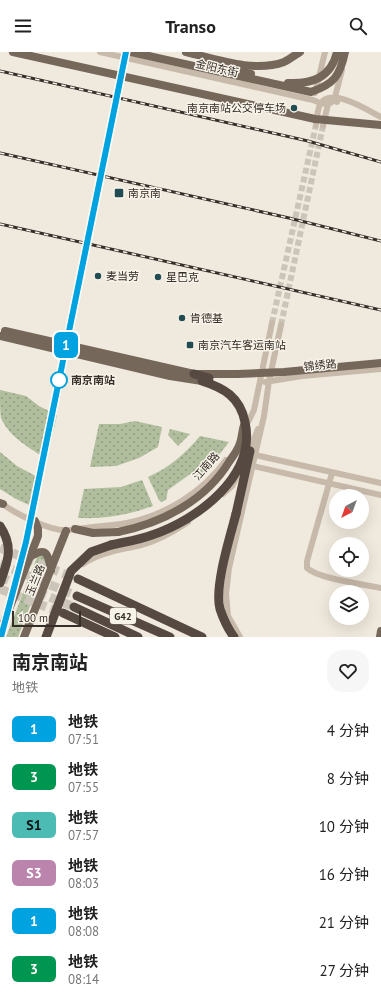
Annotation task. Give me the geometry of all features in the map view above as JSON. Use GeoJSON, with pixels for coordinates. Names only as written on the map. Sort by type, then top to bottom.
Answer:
{"type":"FeatureCollection","features":[{"type":"Feature","properties":{"kind":"highway"},"geometry":{"type":"LineString","coordinates":[[194,374],[224,384],[235,394],[250,417],[252,442],[249,459],[225,554],[218,591],[220,608],[234,637]]}},
{"type":"Feature","properties":{"kind":"highway"},"geometry":{"type":"LineString","coordinates":[[202,380],[216,381]]}},
{"type":"Feature","properties":{"kind":"highway"},"geometry":{"type":"LineString","coordinates":[[202,380],[216,385],[232,395],[244,416]]}},
{"type":"Feature","properties":{"kind":"highway"},"geometry":{"type":"LineString","coordinates":[[46,637],[71,571],[91,552],[111,545],[152,535],[169,528],[200,510],[227,486],[243,459],[247,436],[244,416],[235,394]]}},
{"type":"Feature","properties":{"kind":"highway"},"geometry":{"type":"LineString","coordinates":[[0,526],[6,535],[9,549],[8,562],[0,582]]}},
{"type":"Feature","properties":{"kind":"highway"},"geometry":{"type":"LineString","coordinates":[[78,579],[202,637]]}},
{"type":"Feature","properties":{"kind":"highway","name":"G42"},"geometry":{"type":"LineString","coordinates":[[77,596],[170,637]]}},
{"type":"Feature","properties":{"kind":"highway","name":"G42"},"geometry":{"type":"LineString","coordinates":[[74,607],[138,637]]}},
{"type":"Feature","properties":{"kind":"highway"},"geometry":{"type":"LineString","coordinates":[[63,613],[115,637]]}},
{"type":"Feature","properties":{"kind":"highway"},"geometry":{"type":"LineString","coordinates":[[75,619],[107,637]]}},
{"type":"Feature","properties":{"kind":"main road"},"geometry":{"type":"LineString","coordinates":[[13,52],[315,119],[381,125]]}},
{"type":"Feature","properties":{"kind":"main road"},"geometry":{"type":"LineString","coordinates":[[131,52],[311,92],[325,87],[335,79],[346,52]]}},
{"type":"Feature","properties":{"kind":"main road"},"geometry":{"type":"LineString","coordinates":[[154,52],[239,71],[283,83],[300,84],[309,83],[322,77],[329,69],[336,57],[337,52]]}},
{"type":"Feature","properties":{"kind":"main road"},"geometry":{"type":"LineString","coordinates":[[186,52],[253,66],[272,65],[285,62],[300,52]]}},
{"type":"Feature","properties":{"kind":"main road"},"geometry":{"type":"LineString","coordinates":[[1,332],[194,374],[284,372],[381,363]]}},
{"type":"Feature","properties":{"kind":"main road"},"geometry":{"type":"LineString","coordinates":[[1,332],[170,376],[202,380]]}},
{"type":"Feature","properties":{"kind":"main road"},"geometry":{"type":"LineString","coordinates":[[75,530],[93,533],[118,532],[163,518],[190,503],[216,482],[235,453],[240,444],[244,416]]}},
{"type":"Feature","properties":{"kind":"main road","name":"玉兰路"},"geometry":{"type":"LineString","coordinates":[[0,632],[38,536],[35,521]]}},
{"type":"Feature","properties":{"kind":"main road","name":"玉兰路"},"geometry":{"type":"LineString","coordinates":[[24,637],[66,531]]}},
{"type":"Feature","properties":{"kind":"main road"},"geometry":{"type":"LineString","coordinates":[[30,557],[38,552],[47,553],[51,571]]}},
{"type":"Feature","properties":{"kind":"main road"},"geometry":{"type":"LineString","coordinates":[[380,637],[381,631]]}},
{"type":"Feature","properties":{"kind":"street","name":"金阳东街"},"geometry":{"type":"LineString","coordinates":[[100,52],[328,104]]}},
{"type":"Feature","properties":{"kind":"street"},"geometry":{"type":"LineString","coordinates":[[313,100],[325,52]]}},
{"type":"Feature","properties":{"kind":"street"},"geometry":{"type":"LineString","coordinates":[[323,126],[328,104],[336,99],[346,52]]}},
{"type":"Feature","properties":{"kind":"street"},"geometry":{"type":"LineString","coordinates":[[316,125],[320,103],[326,99],[336,99],[353,103],[381,117]]}},
{"type":"Feature","properties":{"kind":"street","name":"江南路"},"geometry":{"type":"LineString","coordinates":[[66,531],[93,526],[113,525],[143,519],[187,498],[213,475],[231,452],[249,422],[254,410],[272,323]]}},
{"type":"Feature","properties":{"kind":"street"},"geometry":{"type":"LineString","coordinates":[[240,637],[228,616],[226,594],[230,568],[264,416],[269,381],[281,325]]}},
{"type":"Feature","properties":{"kind":"street","name":"锦绣路"},"geometry":{"type":"LineString","coordinates":[[260,383],[302,376],[381,369]]}},
{"type":"Feature","properties":{"kind":"street"},"geometry":{"type":"LineString","coordinates":[[65,586],[78,568],[88,561],[109,552],[142,545],[164,538],[213,503],[232,486],[242,471],[264,416]]}},
{"type":"Feature","properties":{"kind":"street"},"geometry":{"type":"LineString","coordinates":[[256,455],[381,483]]}},
{"type":"Feature","properties":{"kind":"street"},"geometry":{"type":"LineString","coordinates":[[253,466],[381,495]]}},
{"type":"Feature","properties":{"kind":"street"},"geometry":{"type":"LineString","coordinates":[[332,473],[307,568],[312,572],[332,578],[381,588]]}},
{"type":"Feature","properties":{"kind":"street"},"geometry":{"type":"LineString","coordinates":[[1,503],[35,521],[66,531]]}},
{"type":"Feature","properties":{"kind":"street"},"geometry":{"type":"LineString","coordinates":[[0,534],[5,543],[6,552],[0,582]]}},
{"type":"Feature","properties":{"kind":"green space"},"geometry":{"type":"Polygon","coordinates":[[[0,390],[26,396],[39,406],[57,415],[47,459],[21,442],[9,431],[1,418],[0,390]]]}},
{"type":"Feature","properties":{"kind":"green space"},"geometry":{"type":"Polygon","coordinates":[[[135,421],[162,427],[158,447],[139,458],[116,466],[90,467],[99,424],[120,424],[135,421]]]}},
{"type":"Feature","properties":{"kind":"green space"},"geometry":{"type":"Polygon","coordinates":[[[170,429],[190,434],[178,446],[168,435],[170,429]]]}},
{"type":"Feature","properties":{"kind":"green space"},"geometry":{"type":"Polygon","coordinates":[[[200,436],[229,442],[199,478],[193,472],[168,490],[166,500],[161,502],[148,477],[177,460],[200,436]]]}},
{"type":"Feature","properties":{"kind":"green space"},"geometry":{"type":"Polygon","coordinates":[[[0,452],[17,466],[43,480],[36,508],[16,499],[0,489],[0,452]]]}},
{"type":"Feature","properties":{"kind":"green space"},"geometry":{"type":"Polygon","coordinates":[[[142,480],[153,506],[116,516],[78,518],[84,489],[121,487],[142,480]]]}},
{"type":"Feature","properties":{"kind":"green space"},"geometry":{"type":"Polygon","coordinates":[[[43,555],[47,562],[18,637],[6,637],[37,557],[43,555]]]}},
{"type":"Feature","properties":{"kind":"tunnel"},"geometry":{"type":"LineString","coordinates":[[272,323],[316,125]]}},
{"type":"Feature","properties":{"kind":"tunnel"},"geometry":{"type":"LineString","coordinates":[[281,325],[323,126]]}},
{"type":"Feature","properties":{"kind":"tunnel"},"geometry":{"type":"LineString","coordinates":[[0,548],[77,579]]}},
{"type":"Feature","properties":{"kind":"tunnel"},"geometry":{"type":"LineString","coordinates":[[0,564],[77,596]]}},
{"type":"Feature","properties":{"kind":"tunnel"},"geometry":{"type":"LineString","coordinates":[[0,577],[74,607]]}},
{"type":"Feature","properties":{"kind":"tunnel"},"geometry":{"type":"LineString","coordinates":[[0,589],[62,613]]}},
{"type":"Feature","properties":{"kind":"railway"},"geometry":{"type":"LineString","coordinates":[[0,71],[308,141],[381,162]]}},
{"type":"Feature","properties":{"kind":"railway"},"geometry":{"type":"LineString","coordinates":[[0,153],[289,218],[381,241]]}},
{"type":"Feature","properties":{"kind":"railway"},"geometry":{"type":"LineString","coordinates":[[0,224],[381,310]]}},
{"type":"Feature","properties":{"kind":"metro line","name":"1"},"geometry":{"type":"LineString","coordinates":[[1,637],[26,542],[126,52]]}},
{"type":"Feature","properties":{"kind":"place","name":"南京南站公交停车场"},"geometry":{"type":"Point","coordinates":[294,108]}},
{"type":"Feature","properties":{"kind":"place","name":"南京南"},"geometry":{"type":"Point","coordinates":[119,193]}},
{"type":"Feature","properties":{"kind":"place","name":"麦当劳"},"geometry":{"type":"Point","coordinates":[98,276]}},
{"type":"Feature","properties":{"kind":"place","name":"星巴克"},"geometry":{"type":"Point","coordinates":[158,277]}},
{"type":"Feature","properties":{"kind":"place","name":"肯德基"},"geometry":{"type":"Point","coordinates":[182,318]}},
{"type":"Feature","properties":{"kind":"place","name":"南京汽车客运南站"},"geometry":{"type":"Point","coordinates":[190,345]}},
{"type":"Feature","properties":{"kind":"place","name":"南京南站"},"geometry":{"type":"Point","coordinates":[59,380]}}]}
